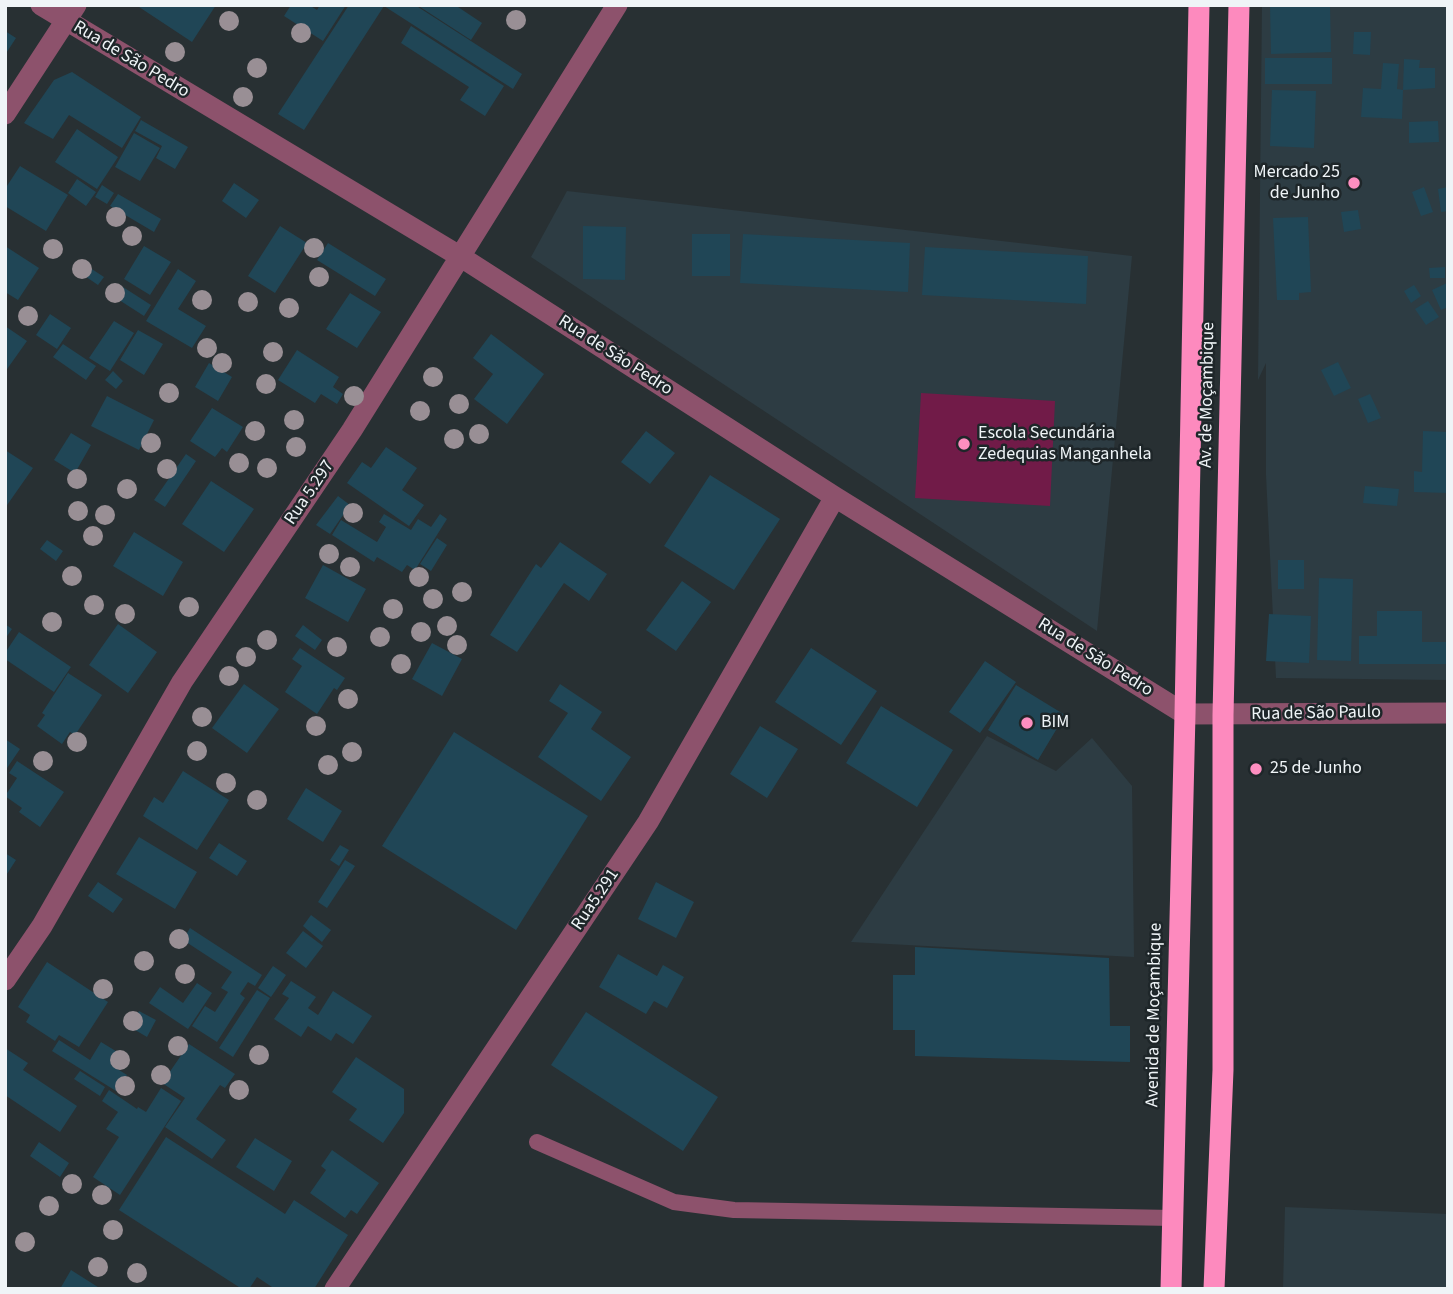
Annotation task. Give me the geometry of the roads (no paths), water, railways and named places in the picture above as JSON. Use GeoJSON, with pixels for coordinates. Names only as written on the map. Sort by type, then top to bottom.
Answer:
{"type":"FeatureCollection","features":[{"type":"Feature","properties":{"kind":"highway","name":"Av. de Moçambique"},"geometry":{"type":"LineString","coordinates":[[1184,743],[1199,5]]}},
{"type":"Feature","properties":{"kind":"highway","name":"Av. de Moçambique"},"geometry":{"type":"LineString","coordinates":[[1214,1289],[1223,1070],[1223,715],[1239,5]]}},
{"type":"Feature","properties":{"kind":"highway","name":"Avenida de Moçambique"},"geometry":{"type":"LineString","coordinates":[[1171,1289],[1184,743]]}},
{"type":"Feature","properties":{"kind":"street","name":"Rua de São Pedro"},"geometry":{"type":"LineString","coordinates":[[41,5],[71,13],[461,257],[835,498],[1185,714]]}},
{"type":"Feature","properties":{"kind":"street","name":"Rua 5.297"},"geometry":{"type":"LineString","coordinates":[[5,980],[42,926],[182,682],[352,430],[617,5]]}},
{"type":"Feature","properties":{"kind":"street"},"geometry":{"type":"LineString","coordinates":[[5,114],[71,13]]}},
{"type":"Feature","properties":{"kind":"street","name":"Rua5.291"},"geometry":{"type":"LineString","coordinates":[[335,1289],[648,822],[835,498]]}},
{"type":"Feature","properties":{"kind":"street","name":"Rua de São Paulo"},"geometry":{"type":"LineString","coordinates":[[1185,714],[1448,713]]}},
{"type":"Feature","properties":{"kind":"lane"},"geometry":{"type":"LineString","coordinates":[[537,1142],[674,1202],[734,1210],[1173,1218]]}},
{"type":"Feature","properties":{"kind":"place","name":"Mercado 25 de Junho"},"geometry":{"type":"Point","coordinates":[1354,183]}},
{"type":"Feature","properties":{"kind":"place","name":"Escola Secundária Zedequias Manganhela"},"geometry":{"type":"Point","coordinates":[964,444]}},
{"type":"Feature","properties":{"kind":"place","name":"BIM"},"geometry":{"type":"Point","coordinates":[1027,723]}},
{"type":"Feature","properties":{"kind":"place","name":"25 de Junho"},"geometry":{"type":"Point","coordinates":[1256,769]}}]}
